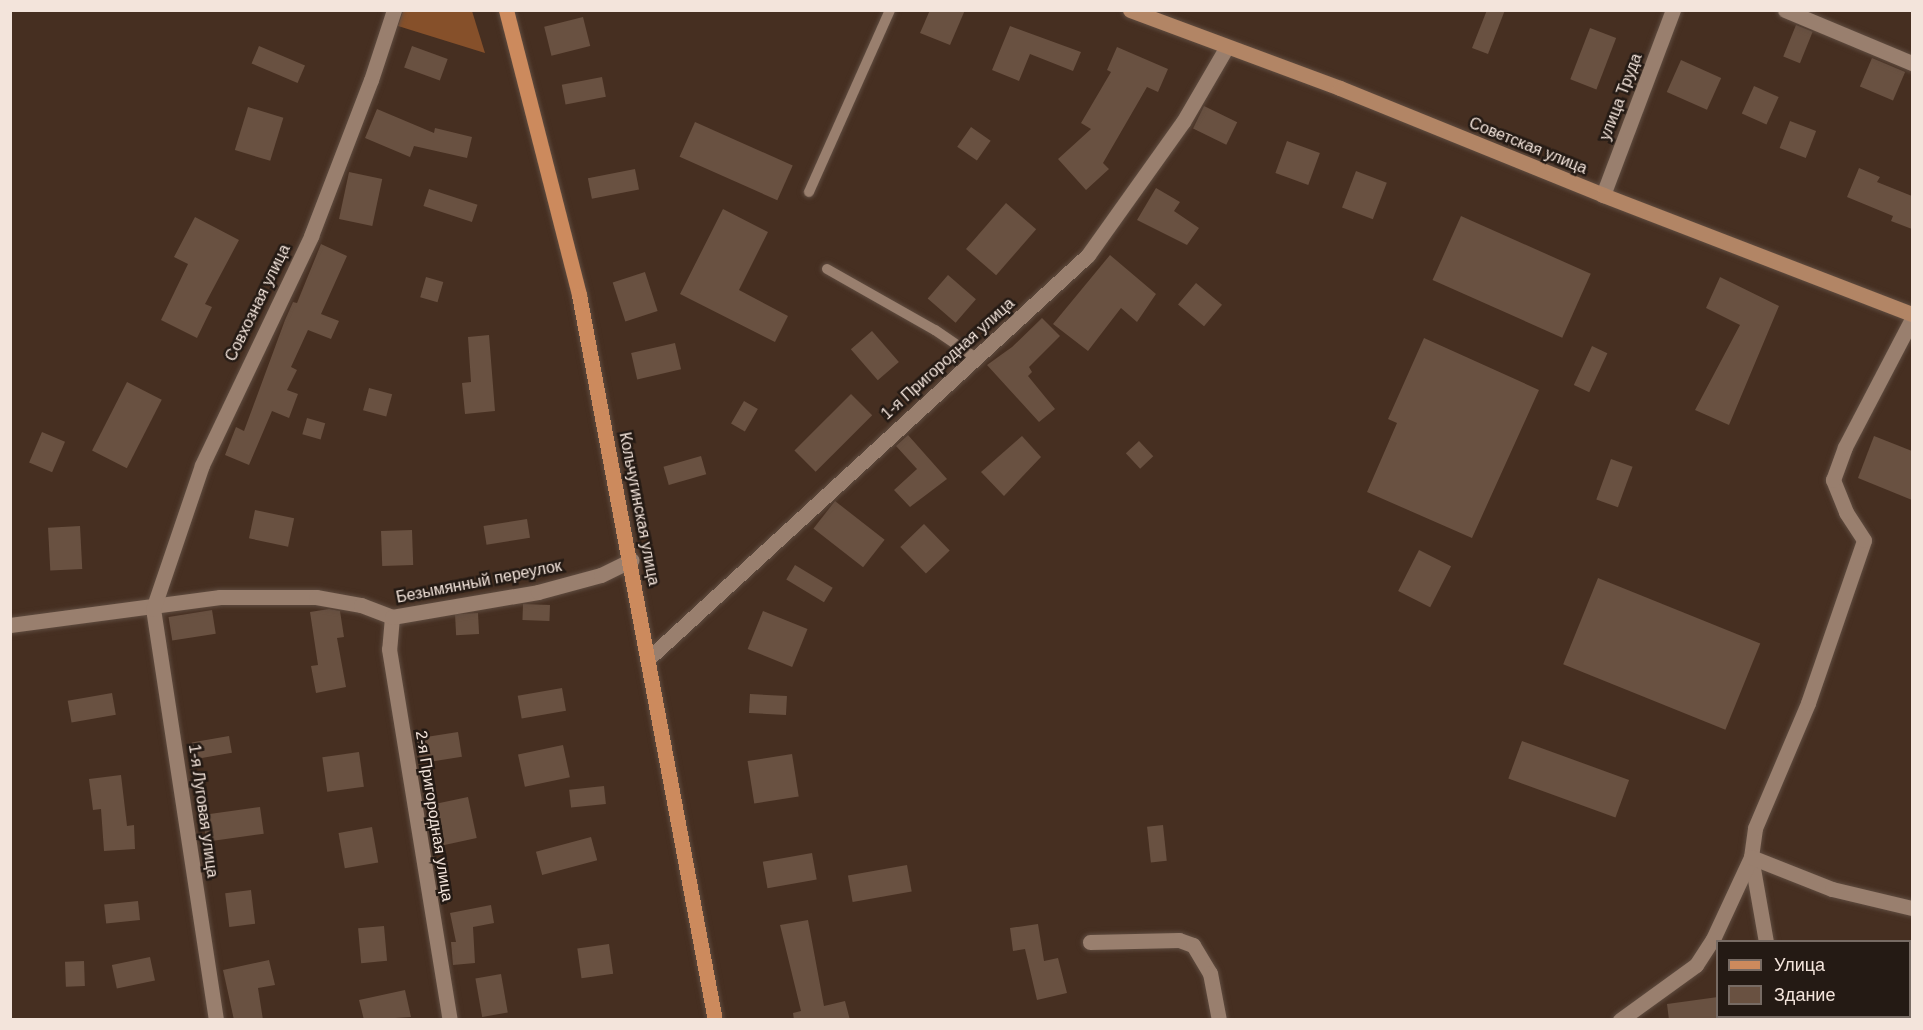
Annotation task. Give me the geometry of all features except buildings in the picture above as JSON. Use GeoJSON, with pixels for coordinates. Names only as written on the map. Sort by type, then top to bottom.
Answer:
{"type":"FeatureCollection","features":[{"type":"Feature","properties":{"kind":"main road","name":"Кольчугинская улица"},"geometry":{"type":"LineString","coordinates":[[506,10],[579,295],[632,560],[715,1020]]}},
{"type":"Feature","properties":{"kind":"street","name":"Совхозная улица"},"geometry":{"type":"LineString","coordinates":[[153,609],[202,465],[310,236],[371,80],[394,10]]}},
{"type":"Feature","properties":{"kind":"street","name":"Советская улица"},"geometry":{"type":"LineString","coordinates":[[1130,10],[1162,17],[1226,48],[1340,88],[1604,195],[1912,314]]}},
{"type":"Feature","properties":{"kind":"street","name":"улица Труда"},"geometry":{"type":"LineString","coordinates":[[1604,195],[1673,10]]}},
{"type":"Feature","properties":{"kind":"street"},"geometry":{"type":"LineString","coordinates":[[1785,10],[1912,63]]}},
{"type":"Feature","properties":{"kind":"street","name":"1-я Пригородная улица"},"geometry":{"type":"LineString","coordinates":[[649,658],[1088,255],[1183,122],[1226,48]]}},
{"type":"Feature","properties":{"kind":"street"},"geometry":{"type":"LineString","coordinates":[[1620,1020],[1696,965],[1713,939],[1751,857],[1755,828],[1808,703],[1864,540],[1846,512],[1833,480],[1845,447],[1912,319]]}},
{"type":"Feature","properties":{"kind":"street","name":"Безымянный переулок"},"geometry":{"type":"LineString","coordinates":[[10,625],[153,609],[220,597],[316,597],[361,605],[392,617],[538,592],[601,575],[632,560]]}},
{"type":"Feature","properties":{"kind":"street","name":"1-я Луговая улица"},"geometry":{"type":"LineString","coordinates":[[153,609],[216,1020]]}},
{"type":"Feature","properties":{"kind":"street","name":"2-я Пригородная улица"},"geometry":{"type":"LineString","coordinates":[[392,617],[389,649],[450,1020]]}},
{"type":"Feature","properties":{"kind":"street"},"geometry":{"type":"LineString","coordinates":[[1751,857],[1832,889],[1912,908]]}},
{"type":"Feature","properties":{"kind":"street"},"geometry":{"type":"LineString","coordinates":[[1751,857],[1766,940]]}},
{"type":"Feature","properties":{"kind":"street"},"geometry":{"type":"LineString","coordinates":[[1090,942],[1179,940],[1193,945],[1210,973],[1219,1020]]}},
{"type":"Feature","properties":{"kind":"lane"},"geometry":{"type":"LineString","coordinates":[[809,192],[890,10]]}},
{"type":"Feature","properties":{"kind":"lane"},"geometry":{"type":"LineString","coordinates":[[827,269],[935,330],[976,358]]}},
{"type":"Feature","properties":{"kind":"shaded area"},"geometry":{"type":"Polygon","coordinates":[[[403,11],[472,11],[485,53],[398,26],[403,11]]]}}]}
